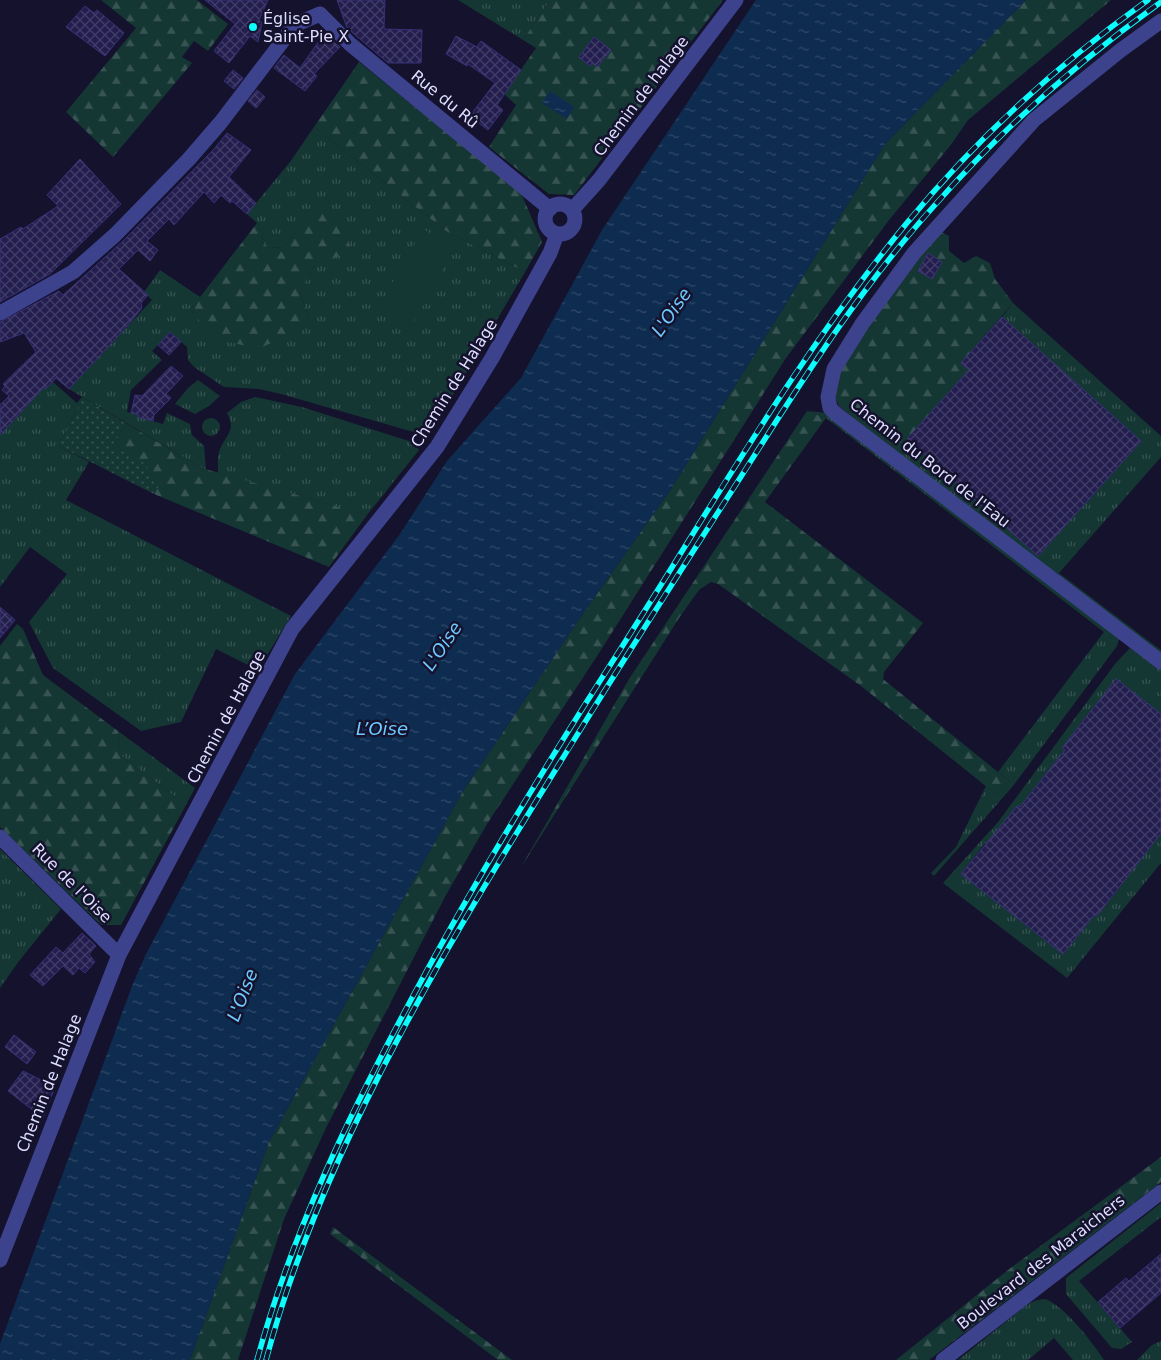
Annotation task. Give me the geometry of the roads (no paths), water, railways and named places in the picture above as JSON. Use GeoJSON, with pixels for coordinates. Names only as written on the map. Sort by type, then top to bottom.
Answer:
{"type":"FeatureCollection","features":[{"type":"Feature","properties":{"kind":"street","name":"Chemin de halage"},"geometry":{"type":"LineString","coordinates":[[572,210],[599,180],[736,0]]}},
{"type":"Feature","properties":{"kind":"street"},"geometry":{"type":"LineString","coordinates":[[0,313],[73,272],[115,235],[202,144],[292,30],[321,7]]}},
{"type":"Feature","properties":{"kind":"street","name":"Rue du Rû"},"geometry":{"type":"LineString","coordinates":[[321,7],[350,44],[550,209]]}},
{"type":"Feature","properties":{"kind":"street","name":"Chemin du Bord de l'Eau"},"geometry":{"type":"LineString","coordinates":[[1161,21],[1121,50],[1034,120],[957,203],[914,253],[862,324],[834,369],[828,397],[830,408],[836,414],[1161,662]]}},
{"type":"Feature","properties":{"kind":"street"},"geometry":{"type":"LineString","coordinates":[[559,204],[572,210],[575,220],[572,229],[563,234],[557,234],[546,225],[546,216],[550,209],[559,204]]}},
{"type":"Feature","properties":{"kind":"street","name":"Chemin de Halage"},"geometry":{"type":"LineString","coordinates":[[0,1260],[119,954],[292,629],[437,447],[496,349],[550,253],[557,234]]}},
{"type":"Feature","properties":{"kind":"street","name":"Rue de l'Oise"},"geometry":{"type":"LineString","coordinates":[[0,836],[119,954]]}},
{"type":"Feature","properties":{"kind":"street","name":"Boulevard des Maraichers"},"geometry":{"type":"LineString","coordinates":[[943,1360],[1161,1192]]}},
{"type":"Feature","properties":{"kind":"water","name":"L’Oise"},"geometry":{"type":"Polygon","coordinates":[[[756,0],[1026,0],[885,144],[671,489],[580,618],[463,791],[269,1142],[190,1360],[0,1360],[0,1344],[132,986],[145,956],[295,674],[400,534],[447,461],[521,378],[602,230],[756,0]]]}},
{"type":"Feature","properties":{"kind":"water"},"geometry":{"type":"Polygon","coordinates":[[[550,91],[574,107],[567,119],[542,103],[550,91]]]}},
{"type":"Feature","properties":{"kind":"railway"},"geometry":{"type":"LineString","coordinates":[[257,1360],[287,1266],[324,1174],[367,1084],[413,996],[489,861],[542,773],[759,429],[830,324],[867,274],[906,224],[961,162],[1019,104],[1050,77],[1148,0]]}},
{"type":"Feature","properties":{"kind":"railway"},"geometry":{"type":"LineString","coordinates":[[266,1360],[292,1276],[324,1193],[362,1110],[403,1029],[448,949],[541,794],[786,405],[832,336],[881,270],[934,206],[986,150],[1070,73],[1161,2]]}},
{"type":"Feature","properties":{"kind":"place","name":"Église Saint-Pie X"},"geometry":{"type":"Point","coordinates":[253,27]}},
{"type":"Feature","properties":{"kind":"water label","name":"L'Oise"},"geometry":{"type":"Point","coordinates":[671,312]}},
{"type":"Feature","properties":{"kind":"water label","name":"L'Oise"},"geometry":{"type":"Point","coordinates":[442,646]}},
{"type":"Feature","properties":{"kind":"water label","name":"L'Oise"},"geometry":{"type":"Point","coordinates":[242,995]}}]}
